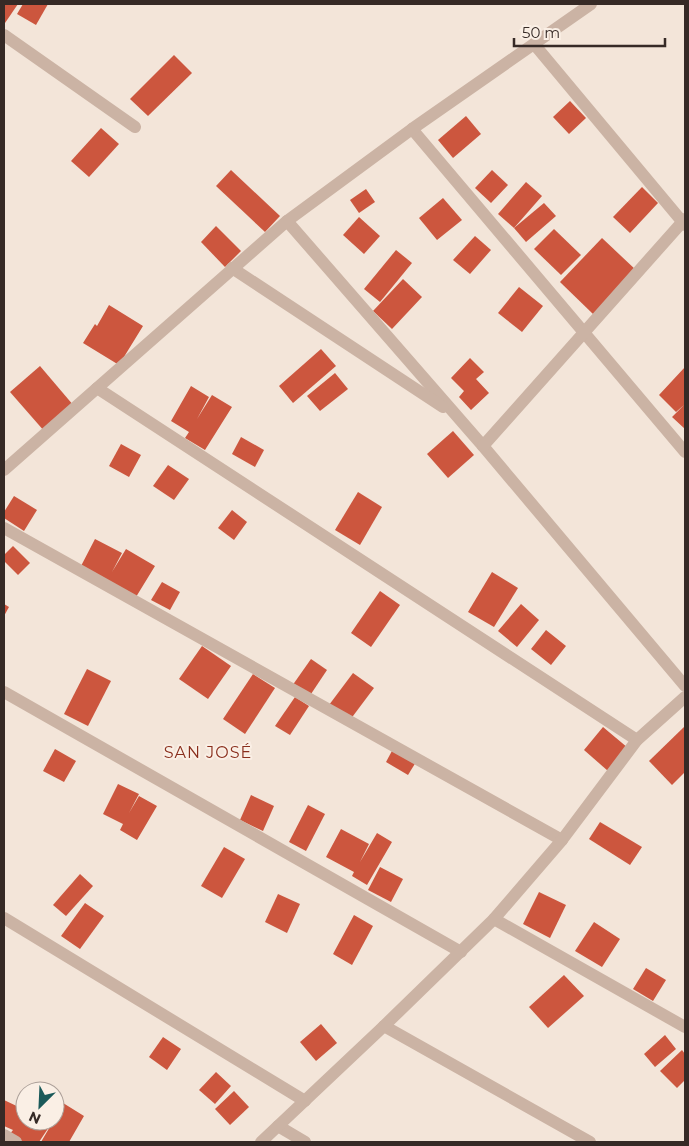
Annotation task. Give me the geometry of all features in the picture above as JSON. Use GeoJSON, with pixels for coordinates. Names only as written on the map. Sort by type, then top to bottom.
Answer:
{"type":"FeatureCollection","features":[{"type":"Feature","properties":{"kind":"street"},"geometry":{"type":"LineString","coordinates":[[4,470],[232,268],[288,221],[412,129],[591,4]]}},
{"type":"Feature","properties":{"kind":"street"},"geometry":{"type":"LineString","coordinates":[[4,35],[135,126]]}},
{"type":"Feature","properties":{"kind":"street"},"geometry":{"type":"LineString","coordinates":[[484,446],[684,222],[534,44]]}},
{"type":"Feature","properties":{"kind":"street"},"geometry":{"type":"LineString","coordinates":[[412,129],[685,452]]}},
{"type":"Feature","properties":{"kind":"street"},"geometry":{"type":"LineString","coordinates":[[288,221],[484,446],[685,686]]}},
{"type":"Feature","properties":{"kind":"street"},"geometry":{"type":"LineString","coordinates":[[232,268],[456,415]]}},
{"type":"Feature","properties":{"kind":"street"},"geometry":{"type":"LineString","coordinates":[[97,388],[637,740]]}},
{"type":"Feature","properties":{"kind":"street"},"geometry":{"type":"LineString","coordinates":[[4,528],[562,840]]}},
{"type":"Feature","properties":{"kind":"street"},"geometry":{"type":"LineString","coordinates":[[4,692],[461,952]]}},
{"type":"Feature","properties":{"kind":"street"},"geometry":{"type":"LineString","coordinates":[[261,1142],[494,919],[562,840],[637,740],[685,696]]}},
{"type":"Feature","properties":{"kind":"street"},"geometry":{"type":"LineString","coordinates":[[4,918],[305,1101]]}},
{"type":"Feature","properties":{"kind":"street"},"geometry":{"type":"LineString","coordinates":[[494,919],[685,1027]]}},
{"type":"Feature","properties":{"kind":"street"},"geometry":{"type":"LineString","coordinates":[[384,1026],[590,1142]]}},
{"type":"Feature","properties":{"kind":"street"},"geometry":{"type":"LineString","coordinates":[[278,1126],[305,1142]]}},
{"type":"Feature","properties":{"kind":"street"},"geometry":{"type":"LineString","coordinates":[[4,1135],[16,1142]]}},
{"type":"Feature","properties":{"kind":"building"},"geometry":{"type":"Polygon","coordinates":[[[4,4],[18,4],[5,23],[4,22],[4,4]]]}},
{"type":"Feature","properties":{"kind":"building"},"geometry":{"type":"Polygon","coordinates":[[[23,4],[48,4],[36,25],[17,14],[23,4]]]}},
{"type":"Feature","properties":{"kind":"building"},"geometry":{"type":"Polygon","coordinates":[[[174,55],[192,73],[148,116],[130,99],[174,55]]]}},
{"type":"Feature","properties":{"kind":"building"},"geometry":{"type":"Polygon","coordinates":[[[570,101],[586,118],[569,134],[553,117],[570,101]]]}},
{"type":"Feature","properties":{"kind":"building"},"geometry":{"type":"Polygon","coordinates":[[[466,116],[481,134],[453,158],[438,140],[466,116]]]}},
{"type":"Feature","properties":{"kind":"building"},"geometry":{"type":"Polygon","coordinates":[[[101,128],[119,144],[89,177],[71,161],[101,128]]]}},
{"type":"Feature","properties":{"kind":"building"},"geometry":{"type":"Polygon","coordinates":[[[231,170],[280,216],[265,232],[216,186],[231,170]]]}},
{"type":"Feature","properties":{"kind":"building"},"geometry":{"type":"Polygon","coordinates":[[[492,170],[508,185],[491,203],[475,188],[492,170]]]}},
{"type":"Feature","properties":{"kind":"building"},"geometry":{"type":"Polygon","coordinates":[[[526,182],[542,196],[514,228],[498,214],[526,182]]]}},
{"type":"Feature","properties":{"kind":"building"},"geometry":{"type":"Polygon","coordinates":[[[642,187],[658,203],[630,233],[613,217],[642,187]]]}},
{"type":"Feature","properties":{"kind":"building"},"geometry":{"type":"Polygon","coordinates":[[[366,189],[375,202],[359,213],[350,200],[366,189]]]}},
{"type":"Feature","properties":{"kind":"building"},"geometry":{"type":"Polygon","coordinates":[[[443,198],[462,220],[437,240],[419,218],[443,198]]]}},
{"type":"Feature","properties":{"kind":"building"},"geometry":{"type":"Polygon","coordinates":[[[544,203],[556,216],[526,242],[514,228],[544,203]]]}},
{"type":"Feature","properties":{"kind":"building"},"geometry":{"type":"Polygon","coordinates":[[[359,217],[380,236],[364,254],[343,235],[359,217]]]}},
{"type":"Feature","properties":{"kind":"building"},"geometry":{"type":"Polygon","coordinates":[[[216,226],[241,251],[225,267],[201,242],[216,226]]]}},
{"type":"Feature","properties":{"kind":"building"},"geometry":{"type":"Polygon","coordinates":[[[554,229],[581,255],[561,275],[534,249],[554,229]]]}},
{"type":"Feature","properties":{"kind":"building"},"geometry":{"type":"Polygon","coordinates":[[[475,236],[491,250],[470,274],[453,260],[475,236]]]}},
{"type":"Feature","properties":{"kind":"building"},"geometry":{"type":"Polygon","coordinates":[[[602,238],[637,271],[594,315],[560,282],[602,238]]]}},
{"type":"Feature","properties":{"kind":"building"},"geometry":{"type":"Polygon","coordinates":[[[396,250],[412,263],[380,302],[364,289],[396,250]]]}},
{"type":"Feature","properties":{"kind":"building"},"geometry":{"type":"Polygon","coordinates":[[[403,279],[422,297],[392,329],[373,311],[403,279]]]}},
{"type":"Feature","properties":{"kind":"building"},"geometry":{"type":"Polygon","coordinates":[[[519,287],[543,306],[522,332],[498,313],[519,287]]]}},
{"type":"Feature","properties":{"kind":"building"},"geometry":{"type":"Polygon","coordinates":[[[109,305],[143,326],[119,365],[83,343],[95,324],[97,326],[109,305]]]}},
{"type":"Feature","properties":{"kind":"building"},"geometry":{"type":"Polygon","coordinates":[[[321,349],[336,366],[293,403],[279,386],[321,349]]]}},
{"type":"Feature","properties":{"kind":"building"},"geometry":{"type":"Polygon","coordinates":[[[470,358],[484,372],[476,379],[489,393],[471,410],[459,397],[464,391],[451,378],[470,358]]]}},
{"type":"Feature","properties":{"kind":"building"},"geometry":{"type":"Polygon","coordinates":[[[40,366],[74,406],[45,432],[10,392],[40,366]]]}},
{"type":"Feature","properties":{"kind":"building"},"geometry":{"type":"Polygon","coordinates":[[[685,367],[685,429],[672,417],[684,405],[676,412],[659,395],[685,367]]]}},
{"type":"Feature","properties":{"kind":"building"},"geometry":{"type":"Polygon","coordinates":[[[335,373],[348,389],[320,411],[307,396],[335,373]]]}},
{"type":"Feature","properties":{"kind":"building"},"geometry":{"type":"Polygon","coordinates":[[[191,386],[209,397],[197,419],[212,395],[232,407],[205,450],[185,438],[189,432],[171,421],[191,386]]]}},
{"type":"Feature","properties":{"kind":"building"},"geometry":{"type":"Polygon","coordinates":[[[453,431],[474,455],[448,478],[427,454],[453,431]]]}},
{"type":"Feature","properties":{"kind":"building"},"geometry":{"type":"Polygon","coordinates":[[[241,437],[264,450],[255,467],[232,454],[241,437]]]}},
{"type":"Feature","properties":{"kind":"building"},"geometry":{"type":"Polygon","coordinates":[[[121,444],[141,455],[129,477],[109,466],[121,444]]]}},
{"type":"Feature","properties":{"kind":"building"},"geometry":{"type":"Polygon","coordinates":[[[168,465],[189,479],[174,500],[153,486],[168,465]]]}},
{"type":"Feature","properties":{"kind":"building"},"geometry":{"type":"Polygon","coordinates":[[[358,492],[382,507],[360,545],[335,530],[358,492]]]}},
{"type":"Feature","properties":{"kind":"building"},"geometry":{"type":"Polygon","coordinates":[[[14,496],[37,510],[24,531],[4,518],[4,512],[14,496]]]}},
{"type":"Feature","properties":{"kind":"building"},"geometry":{"type":"Polygon","coordinates":[[[232,510],[247,522],[234,540],[218,528],[232,510]]]}},
{"type":"Feature","properties":{"kind":"building"},"geometry":{"type":"Polygon","coordinates":[[[95,539],[122,553],[112,572],[126,549],[155,566],[136,597],[81,566],[95,539]]]}},
{"type":"Feature","properties":{"kind":"building"},"geometry":{"type":"Polygon","coordinates":[[[13,546],[30,563],[18,575],[4,561],[4,555],[13,546]]]}},
{"type":"Feature","properties":{"kind":"building"},"geometry":{"type":"Polygon","coordinates":[[[492,572],[518,588],[494,627],[468,612],[492,572]]]}},
{"type":"Feature","properties":{"kind":"building"},"geometry":{"type":"Polygon","coordinates":[[[162,582],[180,592],[170,610],[151,600],[162,582]]]}},
{"type":"Feature","properties":{"kind":"building"},"geometry":{"type":"Polygon","coordinates":[[[380,591],[400,605],[371,647],[351,633],[380,591]]]}},
{"type":"Feature","properties":{"kind":"building"},"geometry":{"type":"Polygon","coordinates":[[[4,604],[9,607],[4,616],[4,604]]]}},
{"type":"Feature","properties":{"kind":"building"},"geometry":{"type":"Polygon","coordinates":[[[521,604],[539,620],[517,647],[498,631],[521,604]]]}},
{"type":"Feature","properties":{"kind":"building"},"geometry":{"type":"Polygon","coordinates":[[[546,630],[566,646],[551,665],[531,649],[546,630]]]}},
{"type":"Feature","properties":{"kind":"building"},"geometry":{"type":"Polygon","coordinates":[[[202,646],[231,666],[208,699],[179,679],[202,646]]]}},
{"type":"Feature","properties":{"kind":"building"},"geometry":{"type":"Polygon","coordinates":[[[311,659],[327,670],[309,697],[292,686],[311,659]]]}},
{"type":"Feature","properties":{"kind":"building"},"geometry":{"type":"Polygon","coordinates":[[[87,669],[111,681],[88,726],[64,714],[87,669]]]}},
{"type":"Feature","properties":{"kind":"building"},"geometry":{"type":"Polygon","coordinates":[[[353,673],[374,688],[350,720],[329,705],[353,673]]]}},
{"type":"Feature","properties":{"kind":"building"},"geometry":{"type":"Polygon","coordinates":[[[253,674],[275,688],[245,734],[223,719],[253,674]]]}},
{"type":"Feature","properties":{"kind":"building"},"geometry":{"type":"Polygon","coordinates":[[[295,697],[309,706],[290,735],[275,726],[295,697]]]}},
{"type":"Feature","properties":{"kind":"building"},"geometry":{"type":"Polygon","coordinates":[[[685,726],[685,772],[672,785],[649,761],[685,726]]]}},
{"type":"Feature","properties":{"kind":"building"},"geometry":{"type":"Polygon","coordinates":[[[603,727],[628,748],[608,771],[584,750],[603,727]]]}},
{"type":"Feature","properties":{"kind":"building"},"geometry":{"type":"Polygon","coordinates":[[[55,749],[76,761],[64,782],[43,771],[55,749]]]}},
{"type":"Feature","properties":{"kind":"building"},"geometry":{"type":"Polygon","coordinates":[[[393,749],[416,762],[408,775],[386,762],[393,749]]]}},
{"type":"Feature","properties":{"kind":"building"},"geometry":{"type":"Polygon","coordinates":[[[118,784],[139,794],[129,813],[139,796],[157,806],[137,840],[120,830],[123,824],[103,814],[118,784]]]}},
{"type":"Feature","properties":{"kind":"building"},"geometry":{"type":"Polygon","coordinates":[[[251,795],[274,806],[263,831],[240,820],[251,795]]]}},
{"type":"Feature","properties":{"kind":"building"},"geometry":{"type":"Polygon","coordinates":[[[308,805],[325,814],[306,851],[289,842],[308,805]]]}},
{"type":"Feature","properties":{"kind":"building"},"geometry":{"type":"Polygon","coordinates":[[[600,822],[642,847],[630,865],[589,839],[600,822]]]}},
{"type":"Feature","properties":{"kind":"building"},"geometry":{"type":"Polygon","coordinates":[[[341,829],[369,844],[360,862],[377,833],[392,842],[367,885],[352,876],[354,872],[326,857],[341,829]]]}},
{"type":"Feature","properties":{"kind":"building"},"geometry":{"type":"Polygon","coordinates":[[[224,847],[245,859],[222,898],[201,886],[224,847]]]}},
{"type":"Feature","properties":{"kind":"building"},"geometry":{"type":"Polygon","coordinates":[[[380,867],[403,879],[391,902],[368,890],[380,867]]]}},
{"type":"Feature","properties":{"kind":"building"},"geometry":{"type":"Polygon","coordinates":[[[80,874],[93,886],[66,916],[53,905],[80,874]]]}},
{"type":"Feature","properties":{"kind":"building"},"geometry":{"type":"Polygon","coordinates":[[[539,892],[566,905],[550,938],[523,924],[539,892]]]}},
{"type":"Feature","properties":{"kind":"building"},"geometry":{"type":"Polygon","coordinates":[[[278,894],[300,904],[287,933],[265,922],[278,894]]]}},
{"type":"Feature","properties":{"kind":"building"},"geometry":{"type":"Polygon","coordinates":[[[85,903],[104,916],[80,949],[61,936],[85,903]]]}},
{"type":"Feature","properties":{"kind":"building"},"geometry":{"type":"Polygon","coordinates":[[[354,915],[373,926],[352,965],[333,954],[354,915]]]}},
{"type":"Feature","properties":{"kind":"building"},"geometry":{"type":"Polygon","coordinates":[[[594,922],[620,939],[602,967],[575,951],[594,922]]]}},
{"type":"Feature","properties":{"kind":"building"},"geometry":{"type":"Polygon","coordinates":[[[646,968],[666,980],[653,1001],[633,989],[646,968]]]}},
{"type":"Feature","properties":{"kind":"building"},"geometry":{"type":"Polygon","coordinates":[[[564,975],[584,996],[548,1028],[529,1007],[564,975]]]}},
{"type":"Feature","properties":{"kind":"building"},"geometry":{"type":"Polygon","coordinates":[[[321,1024],[337,1043],[316,1061],[300,1042],[321,1024]]]}},
{"type":"Feature","properties":{"kind":"building"},"geometry":{"type":"Polygon","coordinates":[[[665,1035],[676,1049],[655,1067],[644,1054],[665,1035]]]}},
{"type":"Feature","properties":{"kind":"building"},"geometry":{"type":"Polygon","coordinates":[[[163,1037],[181,1049],[167,1070],[149,1057],[163,1037]]]}},
{"type":"Feature","properties":{"kind":"building"},"geometry":{"type":"Polygon","coordinates":[[[682,1050],[685,1054],[685,1080],[677,1088],[660,1071],[682,1050]]]}},
{"type":"Feature","properties":{"kind":"building"},"geometry":{"type":"Polygon","coordinates":[[[216,1072],[231,1086],[215,1104],[199,1090],[216,1072]]]}},
{"type":"Feature","properties":{"kind":"building"},"geometry":{"type":"Polygon","coordinates":[[[234,1091],[249,1107],[230,1125],[215,1109],[234,1091]]]}},
{"type":"Feature","properties":{"kind":"building"},"geometry":{"type":"Polygon","coordinates":[[[4,1100],[15,1105],[15,1131],[46,1131],[39,1142],[23,1142],[9,1135],[13,1130],[4,1126],[4,1100]]]}},
{"type":"Feature","properties":{"kind":"building"},"geometry":{"type":"Polygon","coordinates":[[[65,1104],[84,1116],[69,1142],[41,1142],[47,1131],[65,1131],[65,1104]]]}},
{"type":"Feature","properties":{"kind":"district","name":"SAN JOSÉ"},"geometry":{"type":"Point","coordinates":[208,752]}}]}
